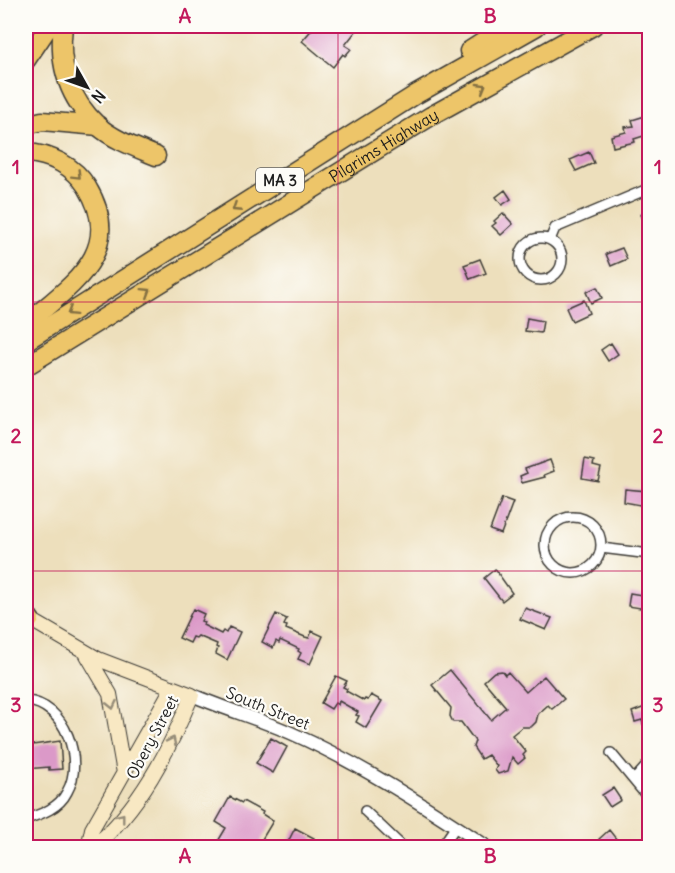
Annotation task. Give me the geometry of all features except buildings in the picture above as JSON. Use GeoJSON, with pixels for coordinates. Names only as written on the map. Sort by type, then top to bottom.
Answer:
{"type":"FeatureCollection","features":[{"type":"Feature","properties":{"kind":"highway"},"geometry":{"type":"LineString","coordinates":[[26,60],[50,26]]}},
{"type":"Feature","properties":{"kind":"highway"},"geometry":{"type":"LineString","coordinates":[[63,26],[61,44],[65,78],[82,106],[99,126],[135,147],[156,156]]}},
{"type":"Feature","properties":{"kind":"highway"},"geometry":{"type":"LineString","coordinates":[[336,144],[404,95],[508,26]]}},
{"type":"Feature","properties":{"kind":"highway","name":"Pilgrims Highway"},"geometry":{"type":"LineString","coordinates":[[26,341],[336,144],[424,90],[537,26]]}},
{"type":"Feature","properties":{"kind":"highway","name":"Pilgrims Highway"},"geometry":{"type":"LineString","coordinates":[[26,366],[431,116],[593,26]]}},
{"type":"Feature","properties":{"kind":"highway"},"geometry":{"type":"LineString","coordinates":[[26,125],[42,121],[99,126]]}},
{"type":"Feature","properties":{"kind":"highway"},"geometry":{"type":"LineString","coordinates":[[26,153],[37,153],[54,159],[70,168],[83,180],[100,216],[101,236],[96,251],[77,280],[26,324]]}},
{"type":"Feature","properties":{"kind":"main road","name":"South Street"},"geometry":{"type":"LineString","coordinates":[[27,618],[86,653],[192,695]]}},
{"type":"Feature","properties":{"kind":"main road"},"geometry":{"type":"LineString","coordinates":[[86,653],[110,694],[124,773]]}},
{"type":"Feature","properties":{"kind":"main road","name":"Obery Street"},"geometry":{"type":"LineString","coordinates":[[90,848],[92,829],[172,688]]}},
{"type":"Feature","properties":{"kind":"main road","name":"Obery Street"},"geometry":{"type":"LineString","coordinates":[[90,848],[107,836],[147,784],[165,755],[192,695]]}},
{"type":"Feature","properties":{"kind":"street"},"geometry":{"type":"LineString","coordinates":[[550,240],[555,228],[650,188]]}},
{"type":"Feature","properties":{"kind":"street"},"geometry":{"type":"LineString","coordinates":[[540,238],[550,240],[562,255],[560,269],[548,278],[534,278],[523,269],[522,251],[532,241],[540,238]]}},
{"type":"Feature","properties":{"kind":"street"},"geometry":{"type":"LineString","coordinates":[[574,517],[583,519],[597,530],[601,548],[598,557],[585,571],[567,573],[551,563],[544,546],[545,537],[556,522],[574,517]]}},
{"type":"Feature","properties":{"kind":"street"},"geometry":{"type":"LineString","coordinates":[[601,548],[650,554]]}},
{"type":"Feature","properties":{"kind":"street","name":"South Street"},"geometry":{"type":"LineString","coordinates":[[192,695],[290,733],[343,759],[412,797],[489,848]]}},
{"type":"Feature","properties":{"kind":"street"},"geometry":{"type":"LineString","coordinates":[[26,701],[43,705],[60,722],[70,746],[73,770],[68,791],[58,804],[44,813],[26,819]]}},
{"type":"Feature","properties":{"kind":"street"},"geometry":{"type":"LineString","coordinates":[[611,753],[650,800]]}},
{"type":"Feature","properties":{"kind":"street"},"geometry":{"type":"LineString","coordinates":[[634,780],[650,762]]}},
{"type":"Feature","properties":{"kind":"street"},"geometry":{"type":"LineString","coordinates":[[365,811],[404,848]]}},
{"type":"Feature","properties":{"kind":"street"},"geometry":{"type":"LineString","coordinates":[[441,848],[456,826]]}}]}
